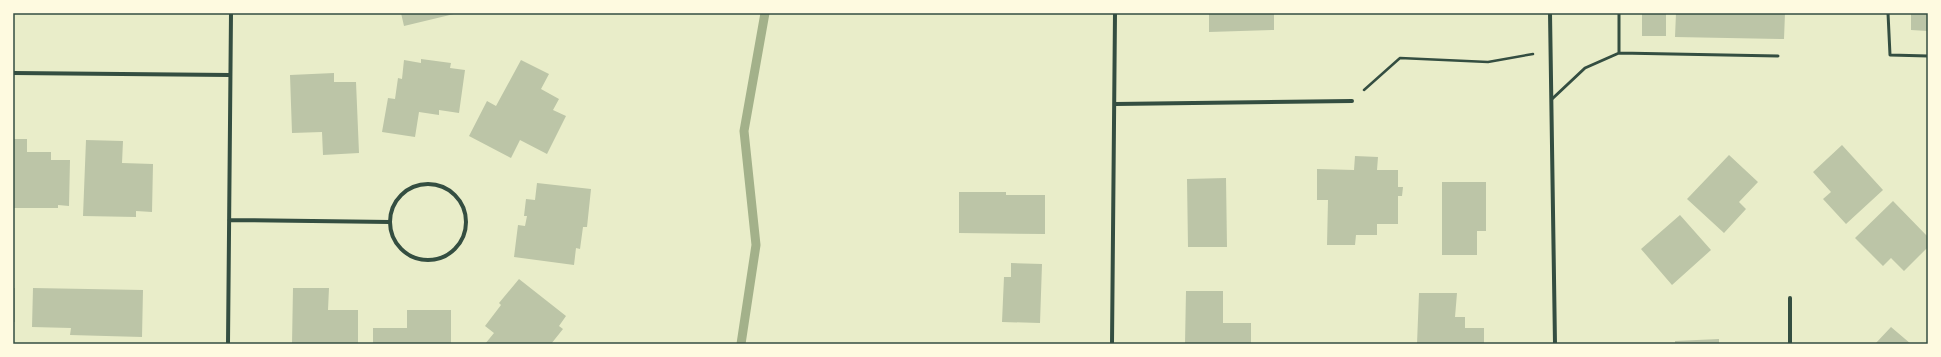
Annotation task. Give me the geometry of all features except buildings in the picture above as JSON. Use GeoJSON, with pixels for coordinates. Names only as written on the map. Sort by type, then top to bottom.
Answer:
{"type":"FeatureCollection","features":[{"type":"Feature","properties":{"kind":"street"},"geometry":{"type":"LineString","coordinates":[[228,344],[231,13]]}},
{"type":"Feature","properties":{"kind":"street"},"geometry":{"type":"LineString","coordinates":[[1112,344],[1115,13]]}},
{"type":"Feature","properties":{"kind":"street"},"geometry":{"type":"LineString","coordinates":[[1550,13],[1555,344]]}},
{"type":"Feature","properties":{"kind":"street"},"geometry":{"type":"LineString","coordinates":[[13,73],[230,75]]}},
{"type":"Feature","properties":{"kind":"street"},"geometry":{"type":"LineString","coordinates":[[1115,104],[1352,101]]}},
{"type":"Feature","properties":{"kind":"street"},"geometry":{"type":"LineString","coordinates":[[421,184],[434,184],[446,188],[456,195],[464,207],[467,219],[466,232],[460,243],[452,252],[442,258],[429,260],[417,259],[406,253],[397,245],[392,234],[390,222],[392,209],[398,197],[408,189],[421,184]]}},
{"type":"Feature","properties":{"kind":"street"},"geometry":{"type":"LineString","coordinates":[[229,220],[390,222]]}},
{"type":"Feature","properties":{"kind":"street"},"geometry":{"type":"LineString","coordinates":[[1790,298],[1790,344]]}},
{"type":"Feature","properties":{"kind":"lane"},"geometry":{"type":"LineString","coordinates":[[1619,13],[1619,53]]}},
{"type":"Feature","properties":{"kind":"lane"},"geometry":{"type":"LineString","coordinates":[[1888,13],[1890,55],[1928,56]]}},
{"type":"Feature","properties":{"kind":"lane"},"geometry":{"type":"LineString","coordinates":[[1552,99],[1585,68],[1619,53],[1778,56]]}},
{"type":"Feature","properties":{"kind":"path"},"geometry":{"type":"LineString","coordinates":[[1352,101],[1400,58],[1488,62],[1551,51]]}},
{"type":"Feature","properties":{"kind":"waterway"},"geometry":{"type":"LineString","coordinates":[[741,344],[756,245],[744,131],[765,13]]}}]}
